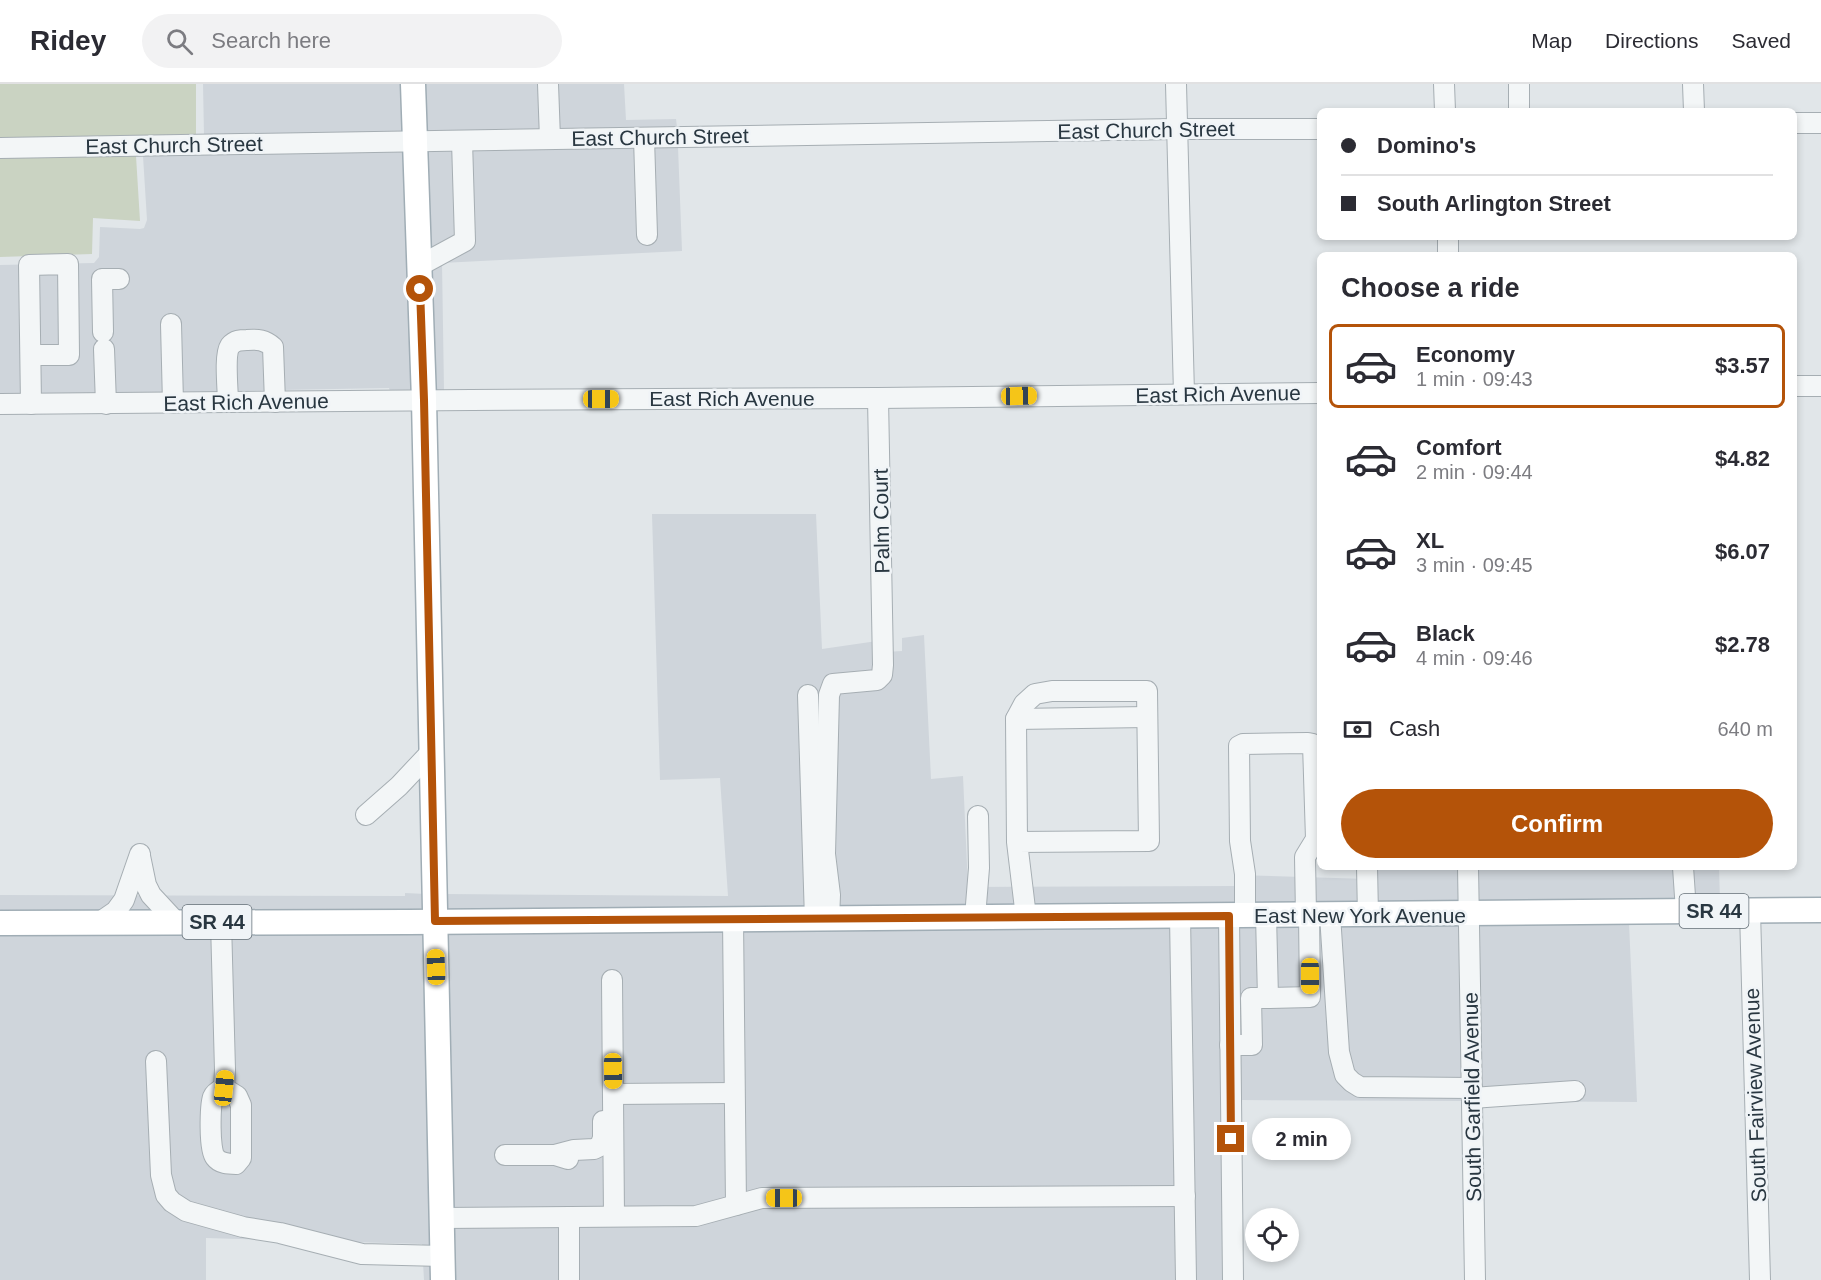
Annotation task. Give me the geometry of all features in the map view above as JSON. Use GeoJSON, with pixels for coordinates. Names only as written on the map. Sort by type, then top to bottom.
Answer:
{"type":"FeatureCollection","features":[{"type":"Feature","properties":{"kind":"main road"},"geometry":{"type":"LineString","coordinates":[[413,84],[424,400],[442,1268]]}},
{"type":"Feature","properties":{"kind":"main road","name":"East New York Avenue"},"geometry":{"type":"LineString","coordinates":[[0,923],[1247,916],[1821,910]]}},
{"type":"Feature","properties":{"kind":"street"},"geometry":{"type":"LineString","coordinates":[[549,84],[550,139]]}},
{"type":"Feature","properties":{"kind":"street"},"geometry":{"type":"LineString","coordinates":[[1176,84],[1184,394]]}},
{"type":"Feature","properties":{"kind":"street"},"geometry":{"type":"LineString","coordinates":[[1444,84],[1444,108]]}},
{"type":"Feature","properties":{"kind":"street"},"geometry":{"type":"LineString","coordinates":[[1519,84],[1519,108]]}},
{"type":"Feature","properties":{"kind":"street"},"geometry":{"type":"LineString","coordinates":[[1694,84],[1694,108]]}},
{"type":"Feature","properties":{"kind":"street"},"geometry":{"type":"LineString","coordinates":[[1797,123],[1821,123]]}},
{"type":"Feature","properties":{"kind":"street","name":"East Church Street"},"geometry":{"type":"LineString","coordinates":[[0,148],[1177,129],[1317,129]]}},
{"type":"Feature","properties":{"kind":"street"},"geometry":{"type":"LineString","coordinates":[[644,138],[647,235]]}},
{"type":"Feature","properties":{"kind":"street"},"geometry":{"type":"LineString","coordinates":[[419,266],[465,241],[462,141]]}},
{"type":"Feature","properties":{"kind":"street"},"geometry":{"type":"LineString","coordinates":[[31,355],[69,354],[68,264],[29,265],[31,404]]}},
{"type":"Feature","properties":{"kind":"street"},"geometry":{"type":"LineString","coordinates":[[106,404],[102,279],[119,279]]}},
{"type":"Feature","properties":{"kind":"street"},"geometry":{"type":"LineString","coordinates":[[171,324],[173,403]]}},
{"type":"Feature","properties":{"kind":"street"},"geometry":{"type":"LineString","coordinates":[[228,402],[227,356],[230,346],[237,340],[256,339],[267,342],[273,347],[275,402]]}},
{"type":"Feature","properties":{"kind":"street"},"geometry":{"type":"LineString","coordinates":[[1797,386],[1821,386]]}},
{"type":"Feature","properties":{"kind":"street","name":"East Rich Avenue"},"geometry":{"type":"LineString","coordinates":[[0,404],[1317,393]]}},
{"type":"Feature","properties":{"kind":"street","name":"Palm Court"},"geometry":{"type":"LineString","coordinates":[[822,918],[830,895],[825,854],[829,695],[833,684],[877,680],[882,675],[878,398]]}},
{"type":"Feature","properties":{"kind":"street"},"geometry":{"type":"LineString","coordinates":[[1017,842],[1149,841],[1146,691],[1052,691],[1035,694],[1024,704],[1016,719],[1017,842],[1026,917]]}},
{"type":"Feature","properties":{"kind":"street"},"geometry":{"type":"LineString","coordinates":[[808,695],[822,918]]}},
{"type":"Feature","properties":{"kind":"street"},"geometry":{"type":"LineString","coordinates":[[1016,719],[1147,717]]}},
{"type":"Feature","properties":{"kind":"street"},"geometry":{"type":"LineString","coordinates":[[1233,1280],[1230,1046],[1247,916],[1245,874],[1240,842],[1239,746],[1243,744],[1313,744],[1316,839],[1305,857],[1315,915],[1333,972],[1339,1052],[1345,1075],[1360,1088],[1472,1093],[1575,1091]]}},
{"type":"Feature","properties":{"kind":"street"},"geometry":{"type":"LineString","coordinates":[[366,815],[399,786],[431,752]]}},
{"type":"Feature","properties":{"kind":"street"},"geometry":{"type":"LineString","coordinates":[[975,917],[979,867],[978,816]]}},
{"type":"Feature","properties":{"kind":"street"},"geometry":{"type":"LineString","coordinates":[[100,922],[116,911],[123,900],[140,854],[146,885],[151,895],[176,922]]}},
{"type":"Feature","properties":{"kind":"street"},"geometry":{"type":"LineString","coordinates":[[1367,870],[1368,915]]}},
{"type":"Feature","properties":{"kind":"street","name":"South Garfield Avenue"},"geometry":{"type":"LineString","coordinates":[[1468,870],[1475,1280]]}},
{"type":"Feature","properties":{"kind":"street"},"geometry":{"type":"LineString","coordinates":[[1683,870],[1686,911]]}},
{"type":"Feature","properties":{"kind":"street","name":"South Fairview Avenue"},"geometry":{"type":"LineString","coordinates":[[1750,911],[1760,1280]]}},
{"type":"Feature","properties":{"kind":"street"},"geometry":{"type":"LineString","coordinates":[[1230,1046],[1252,1045],[1251,998],[1310,997],[1315,915]]}},
{"type":"Feature","properties":{"kind":"street"},"geometry":{"type":"LineString","coordinates":[[1180,916],[1186,1280]]}},
{"type":"Feature","properties":{"kind":"street"},"geometry":{"type":"LineString","coordinates":[[1247,916],[1268,998]]}},
{"type":"Feature","properties":{"kind":"street"},"geometry":{"type":"LineString","coordinates":[[733,919],[736,1205]]}},
{"type":"Feature","properties":{"kind":"street"},"geometry":{"type":"LineString","coordinates":[[221,922],[224,1088]]}},
{"type":"Feature","properties":{"kind":"street"},"geometry":{"type":"LineString","coordinates":[[612,980],[614,1216]]}},
{"type":"Feature","properties":{"kind":"street"},"geometry":{"type":"LineString","coordinates":[[156,1061],[161,1175],[166,1195],[172,1202],[186,1211],[243,1227],[280,1233],[362,1254],[442,1268]]}},
{"type":"Feature","properties":{"kind":"street"},"geometry":{"type":"LineString","coordinates":[[555,1155],[600,1146],[603,1138],[603,1085],[613,1071]]}},
{"type":"Feature","properties":{"kind":"street"},"geometry":{"type":"LineString","coordinates":[[613,1094],[734,1093]]}},
{"type":"Feature","properties":{"kind":"street"},"geometry":{"type":"LineString","coordinates":[[505,1155],[555,1155],[575,1160],[614,1161]]}},
{"type":"Feature","properties":{"kind":"street"},"geometry":{"type":"LineString","coordinates":[[441,1218],[696,1216],[762,1198],[1185,1196]]}},
{"type":"Feature","properties":{"kind":"street"},"geometry":{"type":"LineString","coordinates":[[569,1217],[569,1280]]}},
{"type":"Feature","properties":{"kind":"shaded area"},"geometry":{"type":"Polygon","coordinates":[[[203,84],[404,84],[405,132],[204,135],[203,84]]]}},
{"type":"Feature","properties":{"kind":"shaded area"},"geometry":{"type":"Polygon","coordinates":[[[420,84],[624,84],[626,120],[676,119],[677,127],[421,134],[420,84]]]}},
{"type":"Feature","properties":{"kind":"shaded area"},"geometry":{"type":"Polygon","coordinates":[[[678,147],[682,251],[442,263],[444,390],[433,390],[423,152],[678,147]]]}},
{"type":"Feature","properties":{"kind":"shaded area"},"geometry":{"type":"Polygon","coordinates":[[[406,152],[415,390],[390,391],[389,388],[0,395],[0,265],[94,263],[99,257],[100,227],[144,228],[147,220],[143,156],[406,152]]]}},
{"type":"Feature","properties":{"kind":"shaded area"},"geometry":{"type":"Polygon","coordinates":[[[652,514],[816,514],[822,649],[884,640],[885,652],[902,651],[902,638],[924,635],[931,779],[963,776],[968,887],[1236,886],[1236,875],[1368,879],[1369,870],[1460,870],[1461,904],[444,911],[443,894],[728,896],[720,778],[660,780],[652,514]]]}},
{"type":"Feature","properties":{"kind":"shaded area"},"geometry":{"type":"Polygon","coordinates":[[[1477,870],[1719,870],[1720,901],[1478,904],[1477,870]]]}},
{"type":"Feature","properties":{"kind":"shaded area"},"geometry":{"type":"Polygon","coordinates":[[[405,893],[426,894],[426,911],[0,913],[0,895],[405,896],[405,893]]]}},
{"type":"Feature","properties":{"kind":"shaded area"},"geometry":{"type":"Polygon","coordinates":[[[1629,923],[1637,1102],[1481,1101],[1478,924],[1629,923]]]}},
{"type":"Feature","properties":{"kind":"shaded area"},"geometry":{"type":"Polygon","coordinates":[[[1461,924],[1464,1101],[1240,1100],[1238,925],[1461,924]]]}},
{"type":"Feature","properties":{"kind":"shaded area"},"geometry":{"type":"Polygon","coordinates":[[[1220,926],[1224,1280],[451,1280],[444,931],[1220,926]]]}},
{"type":"Feature","properties":{"kind":"shaded area"},"geometry":{"type":"Polygon","coordinates":[[[426,931],[434,1280],[424,1280],[422,1244],[206,1238],[206,1280],[0,1280],[0,933],[426,931]]]}},
{"type":"Feature","properties":{"kind":"green space"},"geometry":{"type":"Polygon","coordinates":[[[0,84],[196,84],[196,145],[0,148],[0,84]]]}},
{"type":"Feature","properties":{"kind":"green space"},"geometry":{"type":"Polygon","coordinates":[[[136,156],[140,221],[93,218],[92,254],[0,257],[0,157],[136,156]]]}},
{"type":"Feature","properties":{"kind":"route"},"geometry":{"type":"LineString","coordinates":[[420,289],[435,921],[1229,916],[1231,1139]]}}]}
